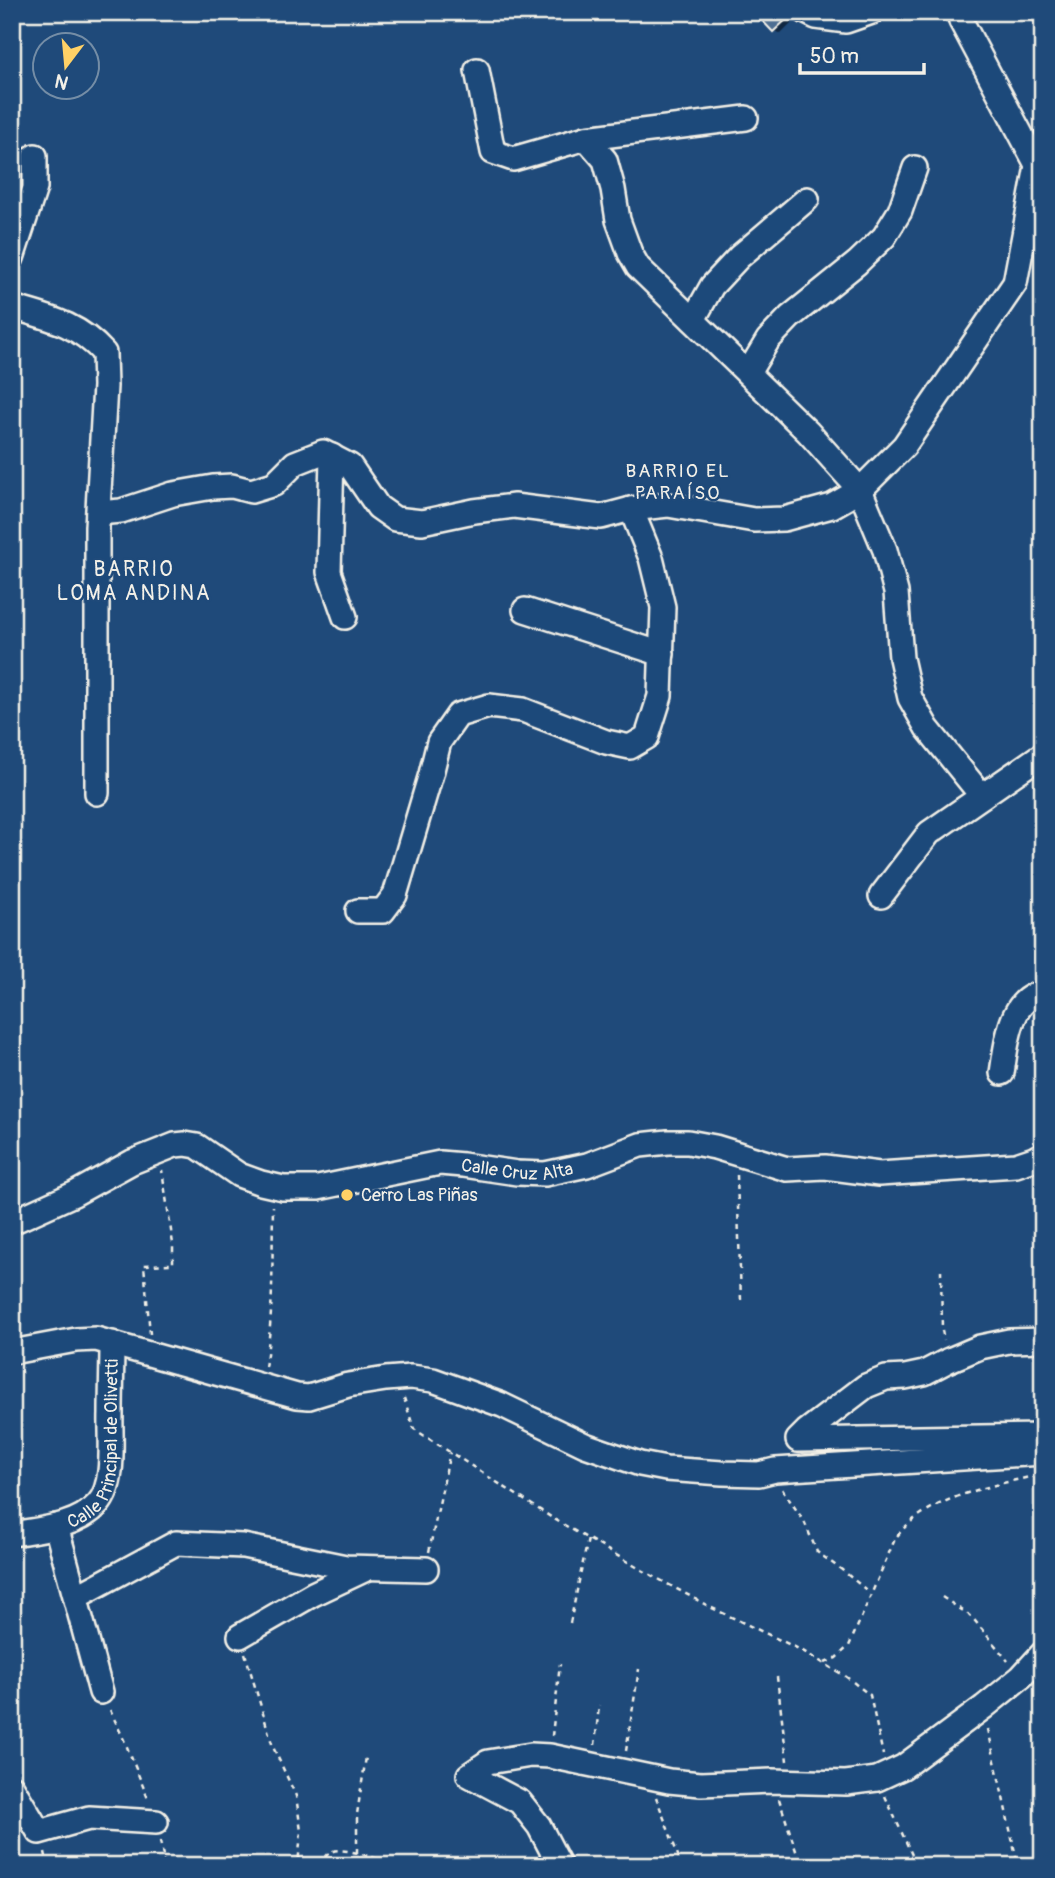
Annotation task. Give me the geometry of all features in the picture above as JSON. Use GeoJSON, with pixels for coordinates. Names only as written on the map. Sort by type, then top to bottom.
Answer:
{"type":"FeatureCollection","features":[{"type":"Feature","properties":{"kind":"street"},"geometry":{"type":"LineString","coordinates":[[806,12],[816,18],[846,21],[872,12]]}},
{"type":"Feature","properties":{"kind":"street"},"geometry":{"type":"LineString","coordinates":[[98,513],[121,511],[173,494],[213,487],[232,486],[251,491],[274,484],[295,463],[323,452],[351,466],[378,507],[395,519],[422,522],[514,506],[601,517],[631,509],[668,505],[754,520],[784,519],[832,506],[860,490],[904,446],[1014,283],[1040,171],[959,12]]}},
{"type":"Feature","properties":{"kind":"street"},"geometry":{"type":"LineString","coordinates":[[477,70],[493,152],[513,159],[586,138],[746,118]]}},
{"type":"Feature","properties":{"kind":"street"},"geometry":{"type":"LineString","coordinates":[[586,138],[605,160],[618,220],[638,267],[808,432],[860,490],[885,550],[896,592],[901,658],[910,698],[927,728],[982,796]]}},
{"type":"Feature","properties":{"kind":"street"},"geometry":{"type":"LineString","coordinates":[[12,258],[35,188],[35,156]]}},
{"type":"Feature","properties":{"kind":"street"},"geometry":{"type":"LineString","coordinates":[[748,373],[768,340],[790,317],[857,263],[884,237],[900,211],[915,168]]}},
{"type":"Feature","properties":{"kind":"street"},"geometry":{"type":"LineString","coordinates":[[693,320],[712,286],[739,257],[807,200]]}},
{"type":"Feature","properties":{"kind":"street"},"geometry":{"type":"LineString","coordinates":[[12,307],[60,321],[90,337],[104,352],[106,386],[98,513],[97,793]]}},
{"type":"Feature","properties":{"kind":"street"},"geometry":{"type":"LineString","coordinates":[[332,456],[329,572],[345,617]]}},
{"type":"Feature","properties":{"kind":"street"},"geometry":{"type":"LineString","coordinates":[[358,911],[383,911],[395,895],[439,742],[458,715],[489,706],[523,710],[606,742],[630,747],[647,737],[660,696],[663,607],[652,558],[631,509]]}},
{"type":"Feature","properties":{"kind":"street"},"geometry":{"type":"LineString","coordinates":[[525,610],[662,654]]}},
{"type":"Feature","properties":{"kind":"street"},"geometry":{"type":"LineString","coordinates":[[881,896],[929,833],[1043,754]]}},
{"type":"Feature","properties":{"kind":"street"},"geometry":{"type":"LineString","coordinates":[[1002,1073],[1011,1023],[1020,1006],[1035,994],[1043,994]]}},
{"type":"Feature","properties":{"kind":"street","name":"Calle Cruz Alta"},"geometry":{"type":"LineString","coordinates":[[12,1222],[74,1194],[132,1162],[175,1144],[197,1146],[239,1175],[283,1188],[318,1188],[440,1163],[545,1174],[587,1164],[640,1145],[668,1142],[688,1142],[715,1147],[787,1169],[825,1167],[879,1174],[1016,1165],[1043,1154]]}},
{"type":"Feature","properties":{"kind":"street"},"geometry":{"type":"LineString","coordinates":[[12,1352],[75,1340],[96,1339],[309,1397],[348,1385],[398,1378],[433,1380],[502,1405],[585,1445],[640,1464],[666,1469],[759,1474],[770,1471],[1043,1453]]}},
{"type":"Feature","properties":{"kind":"street"},"geometry":{"type":"LineString","coordinates":[[1043,1340],[1009,1341],[980,1347],[924,1373],[887,1378],[866,1386],[798,1440],[1043,1436]]}},
{"type":"Feature","properties":{"kind":"street","name":"Calle Principal de Olivetti"},"geometry":{"type":"LineString","coordinates":[[12,1534],[71,1522],[99,1503],[105,1493],[111,1462],[112,1343]]}},
{"type":"Feature","properties":{"kind":"street"},"geometry":{"type":"LineString","coordinates":[[56,1526],[101,1692]]}},
{"type":"Feature","properties":{"kind":"street"},"geometry":{"type":"LineString","coordinates":[[76,1597],[176,1543],[243,1546],[346,1567],[426,1569]]}},
{"type":"Feature","properties":{"kind":"street"},"geometry":{"type":"LineString","coordinates":[[240,1636],[313,1594],[369,1568]]}},
{"type":"Feature","properties":{"kind":"street"},"geometry":{"type":"LineString","coordinates":[[560,1866],[539,1826],[520,1802],[469,1775],[488,1762],[531,1755],[550,1756],[648,1777],[701,1784],[781,1781],[846,1783],[882,1777],[903,1767],[984,1707],[1021,1677],[1043,1653]]}},
{"type":"Feature","properties":{"kind":"street"},"geometry":{"type":"LineString","coordinates":[[12,1787],[39,1832],[89,1818],[156,1822]]}},
{"type":"Feature","properties":{"kind":"path"},"geometry":{"type":"LineString","coordinates":[[152,1354],[144,1265],[173,1264],[173,1244],[159,1151]]}},
{"type":"Feature","properties":{"kind":"path"},"geometry":{"type":"LineString","coordinates":[[737,1154],[741,1301]]}},
{"type":"Feature","properties":{"kind":"path"},"geometry":{"type":"LineString","coordinates":[[262,1386],[271,1332],[273,1186]]}},
{"type":"Feature","properties":{"kind":"path"},"geometry":{"type":"LineString","coordinates":[[941,1270],[942,1330],[947,1361]]}},
{"type":"Feature","properties":{"kind":"path"},"geometry":{"type":"LineString","coordinates":[[398,1378],[414,1429],[588,1539],[710,1607],[801,1650],[845,1676],[870,1695],[882,1777],[917,1866]]}},
{"type":"Feature","properties":{"kind":"path"},"geometry":{"type":"LineString","coordinates":[[426,1569],[450,1452]]}},
{"type":"Feature","properties":{"kind":"path"},"geometry":{"type":"LineString","coordinates":[[770,1471],[804,1521],[817,1552],[871,1594]]}},
{"type":"Feature","properties":{"kind":"path"},"geometry":{"type":"LineString","coordinates":[[824,1664],[836,1658],[849,1646],[888,1555],[902,1530],[916,1517],[979,1489],[1043,1474]]}},
{"type":"Feature","properties":{"kind":"path"},"geometry":{"type":"LineString","coordinates":[[570,1623],[588,1539]]}},
{"type":"Feature","properties":{"kind":"path"},"geometry":{"type":"LineString","coordinates":[[942,1597],[971,1616],[1021,1677]]}},
{"type":"Feature","properties":{"kind":"path"},"geometry":{"type":"LineString","coordinates":[[240,1636],[273,1747],[296,1796],[301,1831],[298,1866]]}},
{"type":"Feature","properties":{"kind":"path"},"geometry":{"type":"LineString","coordinates":[[550,1756],[560,1664]]}},
{"type":"Feature","properties":{"kind":"path"},"geometry":{"type":"LineString","coordinates":[[623,1772],[639,1669]]}},
{"type":"Feature","properties":{"kind":"path"},"geometry":{"type":"LineString","coordinates":[[777,1677],[781,1781],[801,1866]]}},
{"type":"Feature","properties":{"kind":"path"},"geometry":{"type":"LineString","coordinates":[[101,1692],[125,1742],[156,1822],[165,1866]]}},
{"type":"Feature","properties":{"kind":"path"},"geometry":{"type":"LineString","coordinates":[[593,1766],[598,1705]]}},
{"type":"Feature","properties":{"kind":"path"},"geometry":{"type":"LineString","coordinates":[[984,1707],[1018,1866]]}},
{"type":"Feature","properties":{"kind":"path"},"geometry":{"type":"LineString","coordinates":[[357,1853],[357,1814],[366,1757]]}},
{"type":"Feature","properties":{"kind":"path"},"geometry":{"type":"LineString","coordinates":[[648,1777],[682,1866]]}},
{"type":"Feature","properties":{"kind":"path"},"geometry":{"type":"LineString","coordinates":[[320,1866],[330,1852],[339,1850],[367,1855],[399,1866]]}},
{"type":"Feature","properties":{"kind":"path"},"geometry":{"type":"LineString","coordinates":[[299,1858],[309,1866]]}},
{"type":"Feature","properties":{"kind":"building"},"geometry":{"type":"Polygon","coordinates":[[[785,12],[789,17],[773,32],[756,14],[785,12]]]}},
{"type":"Feature","properties":{"kind":"place","name":"Cerro Las Piñas"},"geometry":{"type":"Point","coordinates":[347,1195]}},
{"type":"Feature","properties":{"kind":"district","name":"BARRIO EL PARAÍSO"},"geometry":{"type":"Point","coordinates":[678,482]}},
{"type":"Feature","properties":{"kind":"district","name":"BARRIO LOMA ANDINA"},"geometry":{"type":"Point","coordinates":[134,581]}}]}
